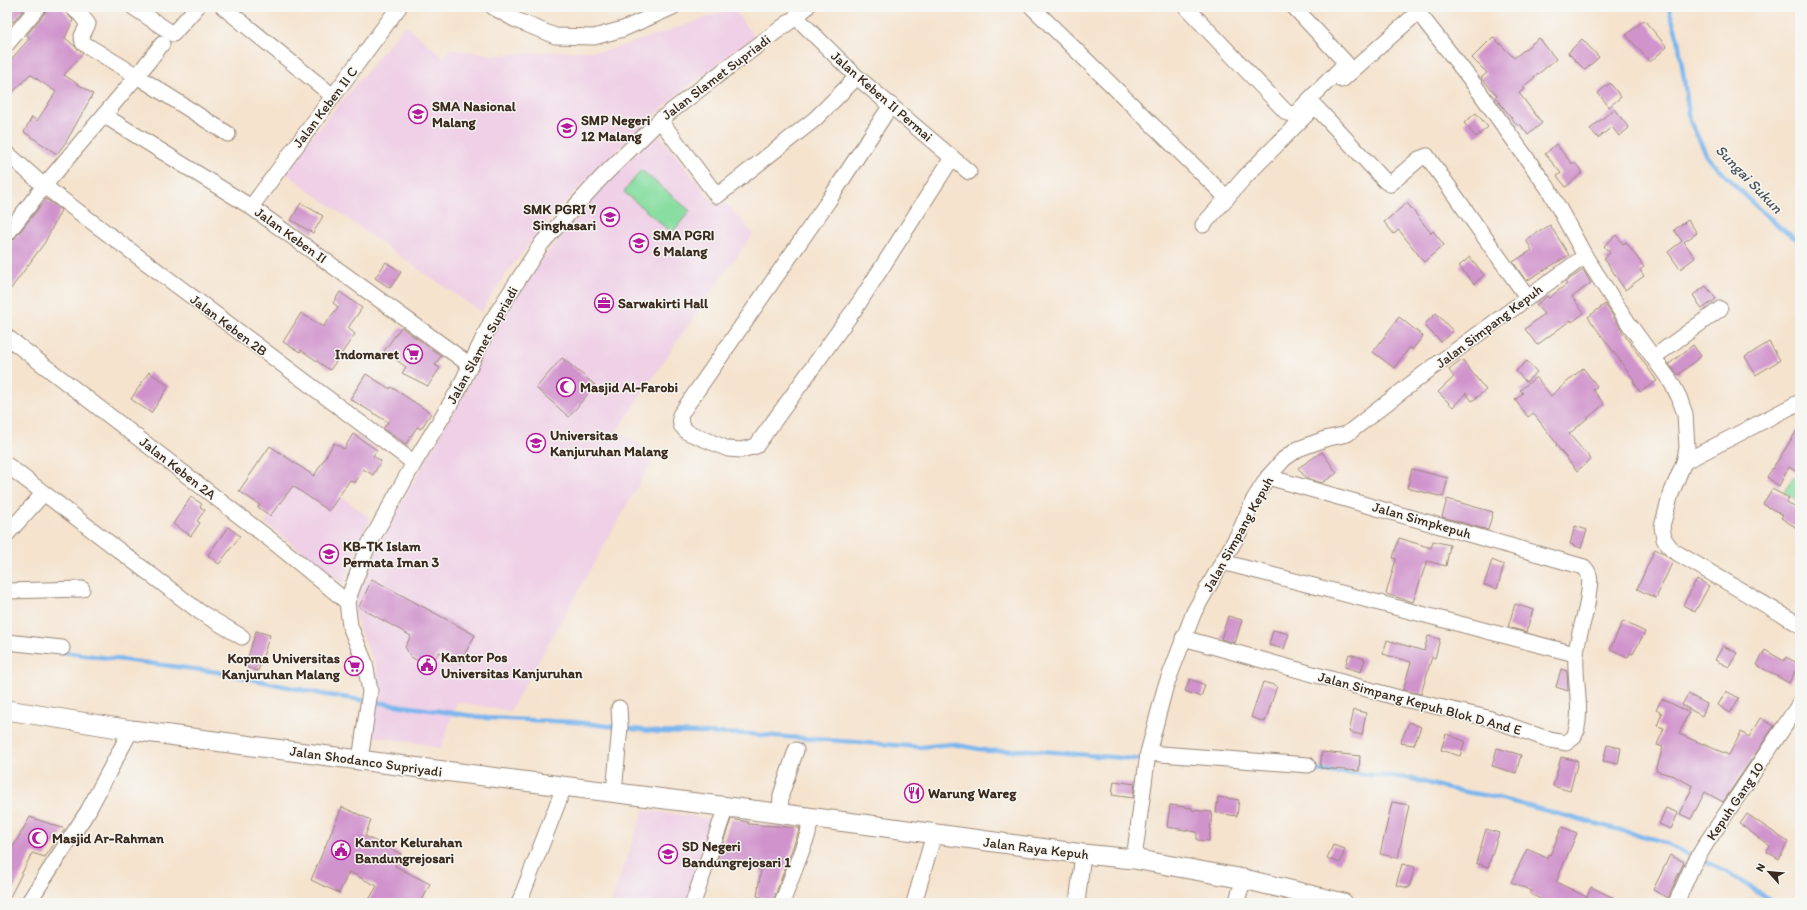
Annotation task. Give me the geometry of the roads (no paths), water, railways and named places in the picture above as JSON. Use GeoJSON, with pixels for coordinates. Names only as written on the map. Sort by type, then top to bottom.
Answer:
{"type":"FeatureCollection","features":[{"type":"Feature","properties":{"kind":"main road","name":"Jalan Shodanco Supriyadi"},"geometry":{"type":"LineString","coordinates":[[7,710],[131,730],[726,807]]}},
{"type":"Feature","properties":{"kind":"main road","name":"Jalan Raya Kepuh"},"geometry":{"type":"LineString","coordinates":[[726,807],[1082,854],[1134,859],[1244,879],[1343,903]]}},
{"type":"Feature","properties":{"kind":"street"},"geometry":{"type":"LineString","coordinates":[[7,44],[38,7]]}},
{"type":"Feature","properties":{"kind":"street"},"geometry":{"type":"LineString","coordinates":[[72,7],[88,24],[82,36],[83,43],[228,134]]}},
{"type":"Feature","properties":{"kind":"street"},"geometry":{"type":"LineString","coordinates":[[133,7],[173,34],[197,7]]}},
{"type":"Feature","properties":{"kind":"street"},"geometry":{"type":"LineString","coordinates":[[223,7],[333,96]]}},
{"type":"Feature","properties":{"kind":"street","name":"Jalan Keben II C"},"geometry":{"type":"LineString","coordinates":[[251,207],[398,7]]}},
{"type":"Feature","properties":{"kind":"street"},"geometry":{"type":"LineString","coordinates":[[493,7],[516,20],[555,36],[594,37],[623,29],[673,7]]}},
{"type":"Feature","properties":{"kind":"street"},"geometry":{"type":"LineString","coordinates":[[1032,7],[1227,198]]}},
{"type":"Feature","properties":{"kind":"street"},"geometry":{"type":"LineString","coordinates":[[1186,7],[1287,113],[1295,114],[1346,63],[1294,7]]}},
{"type":"Feature","properties":{"kind":"street"},"geometry":{"type":"LineString","coordinates":[[1203,225],[1250,172],[1315,106],[1415,10],[1466,74],[1548,188],[1585,256],[1629,324],[1671,382],[1679,397],[1685,414],[1687,448],[1684,462],[1671,494],[1662,526],[1664,539],[1672,550],[1800,625]]}},
{"type":"Feature","properties":{"kind":"street","name":"Jalan Keben II Permai"},"geometry":{"type":"LineString","coordinates":[[801,12],[856,77],[969,172]]}},
{"type":"Feature","properties":{"kind":"street","name":"Jalan Slamet Supriadi"},"geometry":{"type":"LineString","coordinates":[[360,760],[370,691],[365,663],[350,626],[347,602],[367,548],[414,463],[458,391],[491,322],[542,243],[601,178],[660,120],[801,12]]}},
{"type":"Feature","properties":{"kind":"street"},"geometry":{"type":"LineString","coordinates":[[7,234],[44,186],[105,116],[162,44]]}},
{"type":"Feature","properties":{"kind":"street"},"geometry":{"type":"LineString","coordinates":[[660,120],[717,196],[815,118],[856,77]]}},
{"type":"Feature","properties":{"kind":"street"},"geometry":{"type":"LineString","coordinates":[[891,105],[829,200],[680,415],[681,425],[687,432],[728,449],[741,450],[756,446],[859,303],[952,158]]}},
{"type":"Feature","properties":{"kind":"street"},"geometry":{"type":"LineString","coordinates":[[1315,106],[1385,181],[1390,184],[1419,159],[1427,156],[1527,297]]}},
{"type":"Feature","properties":{"kind":"street","name":"Jalan Keben II"},"geometry":{"type":"LineString","coordinates":[[105,116],[251,207],[470,365]]}},
{"type":"Feature","properties":{"kind":"street","name":"Jalan Keben 2B"},"geometry":{"type":"LineString","coordinates":[[7,153],[44,186],[414,463]]}},
{"type":"Feature","properties":{"kind":"street","name":"Jalan Simpang Kepuh"},"geometry":{"type":"LineString","coordinates":[[1134,859],[1148,754],[1165,688],[1194,612],[1239,533],[1254,499],[1268,477],[1284,459],[1298,448],[1325,439],[1348,434],[1527,297],[1585,256]]}},
{"type":"Feature","properties":{"kind":"street"},"geometry":{"type":"LineString","coordinates":[[1654,357],[1720,309]]}},
{"type":"Feature","properties":{"kind":"street","name":"Jalan Keben 2A"},"geometry":{"type":"LineString","coordinates":[[7,337],[264,534],[347,602]]}},
{"type":"Feature","properties":{"kind":"street"},"geometry":{"type":"LineString","coordinates":[[1684,462],[1800,402]]}},
{"type":"Feature","properties":{"kind":"street"},"geometry":{"type":"LineString","coordinates":[[7,465],[43,494],[200,612],[242,637]]}},
{"type":"Feature","properties":{"kind":"street","name":"Jalan Simpkepuh"},"geometry":{"type":"LineString","coordinates":[[1268,477],[1576,564],[1588,570],[1588,601],[1576,654]]}},
{"type":"Feature","properties":{"kind":"street"},"geometry":{"type":"LineString","coordinates":[[7,534],[43,494]]}},
{"type":"Feature","properties":{"kind":"street"},"geometry":{"type":"LineString","coordinates":[[1222,562],[1576,654]]}},
{"type":"Feature","properties":{"kind":"street"},"geometry":{"type":"LineString","coordinates":[[7,591],[82,589]]}},
{"type":"Feature","properties":{"kind":"street","name":"Jalan Simpang Kepuh Blok D And E"},"geometry":{"type":"LineString","coordinates":[[1183,638],[1399,698],[1488,718],[1550,740],[1566,743],[1574,737],[1577,731],[1576,654]]}},
{"type":"Feature","properties":{"kind":"street"},"geometry":{"type":"LineString","coordinates":[[7,642],[62,648]]}},
{"type":"Feature","properties":{"kind":"street"},"geometry":{"type":"LineString","coordinates":[[614,793],[620,726],[619,708]]}},
{"type":"Feature","properties":{"kind":"street","name":"Kepuh Gang 10"},"geometry":{"type":"LineString","coordinates":[[1676,903],[1692,867],[1798,710]]}},
{"type":"Feature","properties":{"kind":"street"},"geometry":{"type":"LineString","coordinates":[[28,903],[88,810],[131,730]]}},
{"type":"Feature","properties":{"kind":"street"},"geometry":{"type":"LineString","coordinates":[[780,814],[781,795],[796,750]]}},
{"type":"Feature","properties":{"kind":"street"},"geometry":{"type":"LineString","coordinates":[[1148,754],[1308,765]]}},
{"type":"Feature","properties":{"kind":"street"},"geometry":{"type":"LineString","coordinates":[[519,903],[564,787]]}},
{"type":"Feature","properties":{"kind":"street"},"geometry":{"type":"LineString","coordinates":[[693,903],[726,807]]}},
{"type":"Feature","properties":{"kind":"street"},"geometry":{"type":"LineString","coordinates":[[782,903],[808,834],[810,818]]}},
{"type":"Feature","properties":{"kind":"street"},"geometry":{"type":"LineString","coordinates":[[914,903],[934,834]]}},
{"type":"Feature","properties":{"kind":"street"},"geometry":{"type":"LineString","coordinates":[[1077,903],[1082,854]]}},
{"type":"Feature","properties":{"kind":"street"},"geometry":{"type":"LineString","coordinates":[[1236,903],[1244,879]]}},
{"type":"Feature","properties":{"kind":"waterway","name":"Sungai Sukun"},"geometry":{"type":"LineString","coordinates":[[1667,7],[1669,9],[1678,39],[1690,121],[1708,158],[1760,210],[1787,233],[1800,241]]}},
{"type":"Feature","properties":{"kind":"waterway"},"geometry":{"type":"LineString","coordinates":[[62,652],[217,672],[327,695],[487,718],[574,722],[659,732],[748,734],[920,747],[952,744],[989,751],[1030,750],[1145,760]]}},
{"type":"Feature","properties":{"kind":"waterway"},"geometry":{"type":"LineString","coordinates":[[1308,770],[1409,778],[1449,789],[1494,797],[1658,840],[1727,872],[1776,903]]}},
{"type":"Feature","properties":{"kind":"place","name":"SMA Nasional Malang"},"geometry":{"type":"Point","coordinates":[418,114]}},
{"type":"Feature","properties":{"kind":"place","name":"SMP Negeri 12 Malang"},"geometry":{"type":"Point","coordinates":[567,128]}},
{"type":"Feature","properties":{"kind":"place","name":"SMK PGRI 7 Singhasari"},"geometry":{"type":"Point","coordinates":[610,217]}},
{"type":"Feature","properties":{"kind":"place","name":"SMA PGRI 6 Malang"},"geometry":{"type":"Point","coordinates":[639,243]}},
{"type":"Feature","properties":{"kind":"place","name":"Sarwakirti Hall"},"geometry":{"type":"Point","coordinates":[604,303]}},
{"type":"Feature","properties":{"kind":"place","name":"Indomaret"},"geometry":{"type":"Point","coordinates":[413,354]}},
{"type":"Feature","properties":{"kind":"place","name":"Masjid Al-Farobi"},"geometry":{"type":"Point","coordinates":[566,387]}},
{"type":"Feature","properties":{"kind":"place","name":"Universitas Kanjuruhan Malang"},"geometry":{"type":"Point","coordinates":[536,443]}},
{"type":"Feature","properties":{"kind":"place","name":"KB-TK Islam Permata Iman 3"},"geometry":{"type":"Point","coordinates":[329,554]}},
{"type":"Feature","properties":{"kind":"place","name":"Kantor Pos Universitas Kanjuruhan"},"geometry":{"type":"Point","coordinates":[427,665]}},
{"type":"Feature","properties":{"kind":"place","name":"Kopma Universitas Kanjuruhan Malang"},"geometry":{"type":"Point","coordinates":[354,666]}},
{"type":"Feature","properties":{"kind":"place","name":"Warung Wareg"},"geometry":{"type":"Point","coordinates":[914,793]}},
{"type":"Feature","properties":{"kind":"place","name":"Masjid Ar-Rahman"},"geometry":{"type":"Point","coordinates":[38,838]}},
{"type":"Feature","properties":{"kind":"place","name":"Kantor Kelurahan Bandungrejosari"},"geometry":{"type":"Point","coordinates":[341,850]}},
{"type":"Feature","properties":{"kind":"place","name":"SD Negeri Bandungrejosari 1"},"geometry":{"type":"Point","coordinates":[668,854]}}]}
